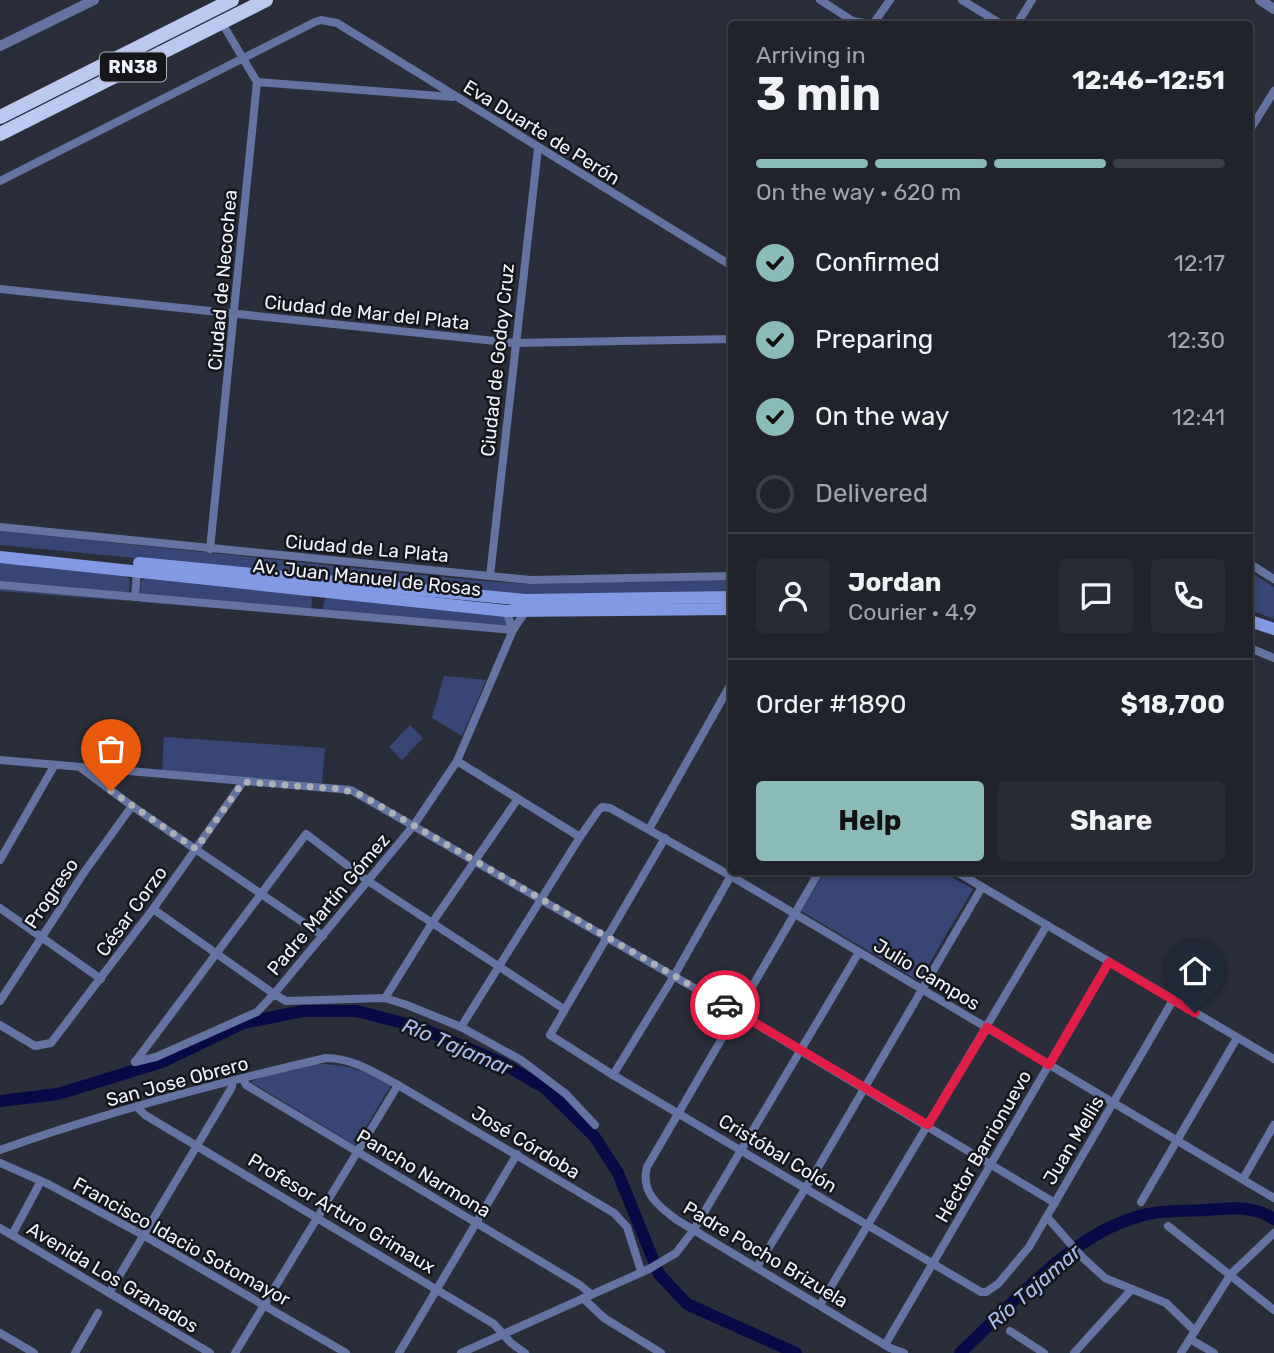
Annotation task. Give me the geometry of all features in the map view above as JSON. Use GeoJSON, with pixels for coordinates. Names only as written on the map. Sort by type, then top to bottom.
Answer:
{"type":"FeatureCollection","features":[{"type":"Feature","properties":{"kind":"highway","name":"RN38"},"geometry":{"type":"LineString","coordinates":[[0,117],[232,0]]}},
{"type":"Feature","properties":{"kind":"highway","name":"RN38"},"geometry":{"type":"LineString","coordinates":[[0,134],[267,0]]}},
{"type":"Feature","properties":{"kind":"main road","name":"Av. Juan Manuel de Rosas"},"geometry":{"type":"LineString","coordinates":[[0,549],[525,600],[728,597]]}},
{"type":"Feature","properties":{"kind":"main road","name":"Av. Juan Manuel de Rosas"},"geometry":{"type":"LineString","coordinates":[[0,557],[506,611],[728,609]]}},
{"type":"Feature","properties":{"kind":"main road"},"geometry":{"type":"LineString","coordinates":[[1253,622],[1274,629]]}},
{"type":"Feature","properties":{"kind":"main road"},"geometry":{"type":"LineString","coordinates":[[1253,630],[1274,637]]}},
{"type":"Feature","properties":{"kind":"street"},"geometry":{"type":"LineString","coordinates":[[0,46],[94,0]]}},
{"type":"Feature","properties":{"kind":"street"},"geometry":{"type":"LineString","coordinates":[[820,0],[853,21]]}},
{"type":"Feature","properties":{"kind":"street"},"geometry":{"type":"LineString","coordinates":[[873,21],[890,0]]}},
{"type":"Feature","properties":{"kind":"street"},"geometry":{"type":"LineString","coordinates":[[962,0],[996,21]]}},
{"type":"Feature","properties":{"kind":"street"},"geometry":{"type":"LineString","coordinates":[[1019,21],[1032,0]]}},
{"type":"Feature","properties":{"kind":"street"},"geometry":{"type":"LineString","coordinates":[[1260,0],[1274,9]]}},
{"type":"Feature","properties":{"kind":"street","name":"Eva Duarte de Perón"},"geometry":{"type":"LineString","coordinates":[[243,60],[321,20],[337,23],[728,264]]}},
{"type":"Feature","properties":{"kind":"street"},"geometry":{"type":"LineString","coordinates":[[222,23],[257,82],[456,97]]}},
{"type":"Feature","properties":{"kind":"street"},"geometry":{"type":"LineString","coordinates":[[0,181],[243,60]]}},
{"type":"Feature","properties":{"kind":"street","name":"Ciudad de Necochea"},"geometry":{"type":"LineString","coordinates":[[210,549],[257,82]]}},
{"type":"Feature","properties":{"kind":"street"},"geometry":{"type":"LineString","coordinates":[[1253,125],[1274,91]]}},
{"type":"Feature","properties":{"kind":"street","name":"Ciudad de Godoy Cruz"},"geometry":{"type":"LineString","coordinates":[[490,576],[514,343],[538,148]]}},
{"type":"Feature","properties":{"kind":"street","name":"Ciudad de Mar del Plata"},"geometry":{"type":"LineString","coordinates":[[0,289],[514,343],[728,340]]}},
{"type":"Feature","properties":{"kind":"street","name":"Ciudad de La Plata"},"geometry":{"type":"LineString","coordinates":[[0,527],[531,580],[728,576]]}},
{"type":"Feature","properties":{"kind":"street"},"geometry":{"type":"LineString","coordinates":[[1253,566],[1274,579]]}},
{"type":"Feature","properties":{"kind":"street"},"geometry":{"type":"LineString","coordinates":[[135,597],[137,571]]}},
{"type":"Feature","properties":{"kind":"street"},"geometry":{"type":"LineString","coordinates":[[0,585],[513,630],[506,611]]}},
{"type":"Feature","properties":{"kind":"street","name":"Padre Martín Gómez"},"geometry":{"type":"LineString","coordinates":[[274,994],[414,825],[457,761],[513,630],[525,612]]}},
{"type":"Feature","properties":{"kind":"street"},"geometry":{"type":"LineString","coordinates":[[1253,649],[1274,658]]}},
{"type":"Feature","properties":{"kind":"street"},"geometry":{"type":"LineString","coordinates":[[649,829],[728,689]]}},
{"type":"Feature","properties":{"kind":"street"},"geometry":{"type":"LineString","coordinates":[[0,760],[351,790],[736,1012],[1055,1203]]}},
{"type":"Feature","properties":{"kind":"street"},"geometry":{"type":"LineString","coordinates":[[457,761],[580,837],[461,1027]]}},
{"type":"Feature","properties":{"kind":"street"},"geometry":{"type":"LineString","coordinates":[[0,860],[54,766]]}},
{"type":"Feature","properties":{"kind":"street"},"geometry":{"type":"LineString","coordinates":[[81,768],[132,806],[323,936]]}},
{"type":"Feature","properties":{"kind":"street","name":"César Corzo"},"geometry":{"type":"LineString","coordinates":[[0,1025],[35,1046],[45,1045],[54,1039],[153,909],[243,782]]}},
{"type":"Feature","properties":{"kind":"street"},"geometry":{"type":"LineString","coordinates":[[386,998],[432,923],[517,800]]}},
{"type":"Feature","properties":{"kind":"street","name":"Progreso"},"geometry":{"type":"LineString","coordinates":[[0,1001],[40,937],[132,806]]}},
{"type":"Feature","properties":{"kind":"street","name":"Julio Campos"},"geometry":{"type":"LineString","coordinates":[[580,837],[602,807],[610,808],[728,872]]}},
{"type":"Feature","properties":{"kind":"street"},"geometry":{"type":"LineString","coordinates":[[274,994],[257,1012],[156,1057],[135,1062],[306,834],[368,881],[564,1009],[665,838]]}},
{"type":"Feature","properties":{"kind":"street"},"geometry":{"type":"LineString","coordinates":[[613,1075],[731,875]]}},
{"type":"Feature","properties":{"kind":"street","name":"Julio Campos"},"geometry":{"type":"LineString","coordinates":[[734,875],[794,914],[1274,1198]]}},
{"type":"Feature","properties":{"kind":"street"},"geometry":{"type":"LineString","coordinates":[[678,1113],[817,875]]}},
{"type":"Feature","properties":{"kind":"street"},"geometry":{"type":"LineString","coordinates":[[962,875],[1274,1059]]}},
{"type":"Feature","properties":{"kind":"street"},"geometry":{"type":"LineString","coordinates":[[757,1267],[982,887]]}},
{"type":"Feature","properties":{"kind":"street"},"geometry":{"type":"LineString","coordinates":[[0,908],[101,979]]}},
{"type":"Feature","properties":{"kind":"street"},"geometry":{"type":"LineString","coordinates":[[153,909],[286,1001],[386,998],[461,1027],[521,1060],[547,1078],[595,1125]]}},
{"type":"Feature","properties":{"kind":"street"},"geometry":{"type":"LineString","coordinates":[[820,1305],[1047,925]]}},
{"type":"Feature","properties":{"kind":"street"},"geometry":{"type":"LineString","coordinates":[[461,1353],[676,1254],[693,1231],[859,952]]}},
{"type":"Feature","properties":{"kind":"street","name":"Héctor Barrionuevo"},"geometry":{"type":"LineString","coordinates":[[885,1345],[1109,962]]}},
{"type":"Feature","properties":{"kind":"street","name":"Juan Mellis"},"geometry":{"type":"LineString","coordinates":[[991,1290],[1029,1247],[1173,1000]]}},
{"type":"Feature","properties":{"kind":"street","name":"Cristóbal Colón"},"geometry":{"type":"LineString","coordinates":[[564,1009],[550,1035],[932,1264],[981,1292],[991,1290]]}},
{"type":"Feature","properties":{"kind":"street"},"geometry":{"type":"LineString","coordinates":[[1142,1202],[1237,1038]]}},
{"type":"Feature","properties":{"kind":"street","name":"San Jose Obrero"},"geometry":{"type":"LineString","coordinates":[[0,1150],[137,1107],[326,1058],[348,1060],[365,1067]]}},
{"type":"Feature","properties":{"kind":"street","name":"José Córdoba"},"geometry":{"type":"LineString","coordinates":[[365,1067],[517,1154],[622,1220],[645,1270]]}},
{"type":"Feature","properties":{"kind":"street","name":"Pancho Narmona"},"geometry":{"type":"LineString","coordinates":[[243,1079],[246,1085],[580,1285],[604,1318],[661,1353]]}},
{"type":"Feature","properties":{"kind":"street"},"geometry":{"type":"LineString","coordinates":[[108,1293],[198,1145],[232,1087],[232,1082]]}},
{"type":"Feature","properties":{"kind":"street"},"geometry":{"type":"LineString","coordinates":[[235,1353],[398,1086]]}},
{"type":"Feature","properties":{"kind":"street","name":"Profesor Arturo Grimaux"},"geometry":{"type":"LineString","coordinates":[[137,1107],[145,1115],[495,1324],[525,1353]]}},
{"type":"Feature","properties":{"kind":"street","name":"Padre Pocho Brizuela"},"geometry":{"type":"LineString","coordinates":[[678,1113],[644,1177],[645,1186],[656,1203],[693,1231],[885,1345],[904,1353]]}},
{"type":"Feature","properties":{"kind":"street"},"geometry":{"type":"LineString","coordinates":[[1243,1179],[1274,1125]]}},
{"type":"Feature","properties":{"kind":"street"},"geometry":{"type":"LineString","coordinates":[[399,1353],[517,1154]]}},
{"type":"Feature","properties":{"kind":"street","name":"Francisco Idacio Sotomayor"},"geometry":{"type":"LineString","coordinates":[[0,1163],[41,1181],[143,1234],[346,1353]]}},
{"type":"Feature","properties":{"kind":"street"},"geometry":{"type":"LineString","coordinates":[[12,1235],[41,1181]]}},
{"type":"Feature","properties":{"kind":"street"},"geometry":{"type":"LineString","coordinates":[[1046,1217],[1082,1258],[1104,1278],[1166,1303],[1195,1331]]}},
{"type":"Feature","properties":{"kind":"street"},"geometry":{"type":"LineString","coordinates":[[1168,1226],[1274,1310]]}},
{"type":"Feature","properties":{"kind":"street","name":"Avenida Los Granados"},"geometry":{"type":"LineString","coordinates":[[0,1228],[210,1353]]}},
{"type":"Feature","properties":{"kind":"street"},"geometry":{"type":"LineString","coordinates":[[1181,1353],[1231,1274],[1274,1233]]}},
{"type":"Feature","properties":{"kind":"street"},"geometry":{"type":"LineString","coordinates":[[1074,1353],[1132,1289]]}},
{"type":"Feature","properties":{"kind":"street"},"geometry":{"type":"LineString","coordinates":[[75,1353],[98,1313]]}},
{"type":"Feature","properties":{"kind":"street"},"geometry":{"type":"LineString","coordinates":[[1010,1331],[1044,1353]]}},
{"type":"Feature","properties":{"kind":"street"},"geometry":{"type":"LineString","coordinates":[[0,1332],[34,1353]]}},
{"type":"Feature","properties":{"kind":"street"},"geometry":{"type":"LineString","coordinates":[[1190,1339],[1214,1353]]}},
{"type":"Feature","properties":{"kind":"shaded area"},"geometry":{"type":"Polygon","coordinates":[[[0,531],[481,581],[531,584],[728,579],[728,593],[515,595],[0,545],[0,531]]]}},
{"type":"Feature","properties":{"kind":"shaded area"},"geometry":{"type":"Polygon","coordinates":[[[0,562],[126,576],[130,580],[128,601],[0,591],[0,562]]]}},
{"type":"Feature","properties":{"kind":"shaded area"},"geometry":{"type":"Polygon","coordinates":[[[1253,574],[1274,587],[1274,619],[1253,611],[1253,574]]]}},
{"type":"Feature","properties":{"kind":"shaded area"},"geometry":{"type":"Polygon","coordinates":[[[144,578],[305,593],[312,598],[311,615],[139,602],[141,582],[144,578]]]}},
{"type":"Feature","properties":{"kind":"shaded area"},"geometry":{"type":"Polygon","coordinates":[[[327,597],[504,614],[508,620],[505,630],[322,616],[324,600],[327,597]]]}},
{"type":"Feature","properties":{"kind":"shaded area"},"geometry":{"type":"Polygon","coordinates":[[[444,676],[486,680],[462,736],[432,718],[444,676]]]}},
{"type":"Feature","properties":{"kind":"shaded area"},"geometry":{"type":"Polygon","coordinates":[[[410,725],[423,738],[402,760],[389,747],[410,725]]]}},
{"type":"Feature","properties":{"kind":"shaded area"},"geometry":{"type":"Polygon","coordinates":[[[164,737],[325,748],[322,783],[162,770],[164,737]]]}},
{"type":"Feature","properties":{"kind":"shaded area"},"geometry":{"type":"Polygon","coordinates":[[[823,875],[947,875],[973,889],[919,981],[801,911],[823,875]]]}},
{"type":"Feature","properties":{"kind":"shaded area"},"geometry":{"type":"Polygon","coordinates":[[[315,1064],[354,1069],[391,1085],[355,1145],[251,1082],[260,1077],[315,1064]]]}},
{"type":"Feature","properties":{"kind":"waterway","name":"Río Tajamar"},"geometry":{"type":"LineString","coordinates":[[0,1101],[58,1094],[162,1062],[243,1023],[303,1011],[357,1011],[418,1027],[500,1062],[545,1088],[594,1136],[618,1173],[659,1274],[687,1304],[796,1353]]}},
{"type":"Feature","properties":{"kind":"waterway","name":"Río Tajamar"},"geometry":{"type":"LineString","coordinates":[[960,1353],[1046,1271],[1095,1235],[1121,1222],[1170,1211],[1234,1208],[1258,1211],[1274,1219]]}},
{"type":"Feature","properties":{"kind":"way so far"},"geometry":{"type":"LineString","coordinates":[[111,791],[196,849],[243,782],[351,790],[725,1005]]}},
{"type":"Feature","properties":{"kind":"route"},"geometry":{"type":"LineString","coordinates":[[725,1005],[928,1125],[987,1027],[1049,1065],[1109,962],[1195,1013]]}}]}
